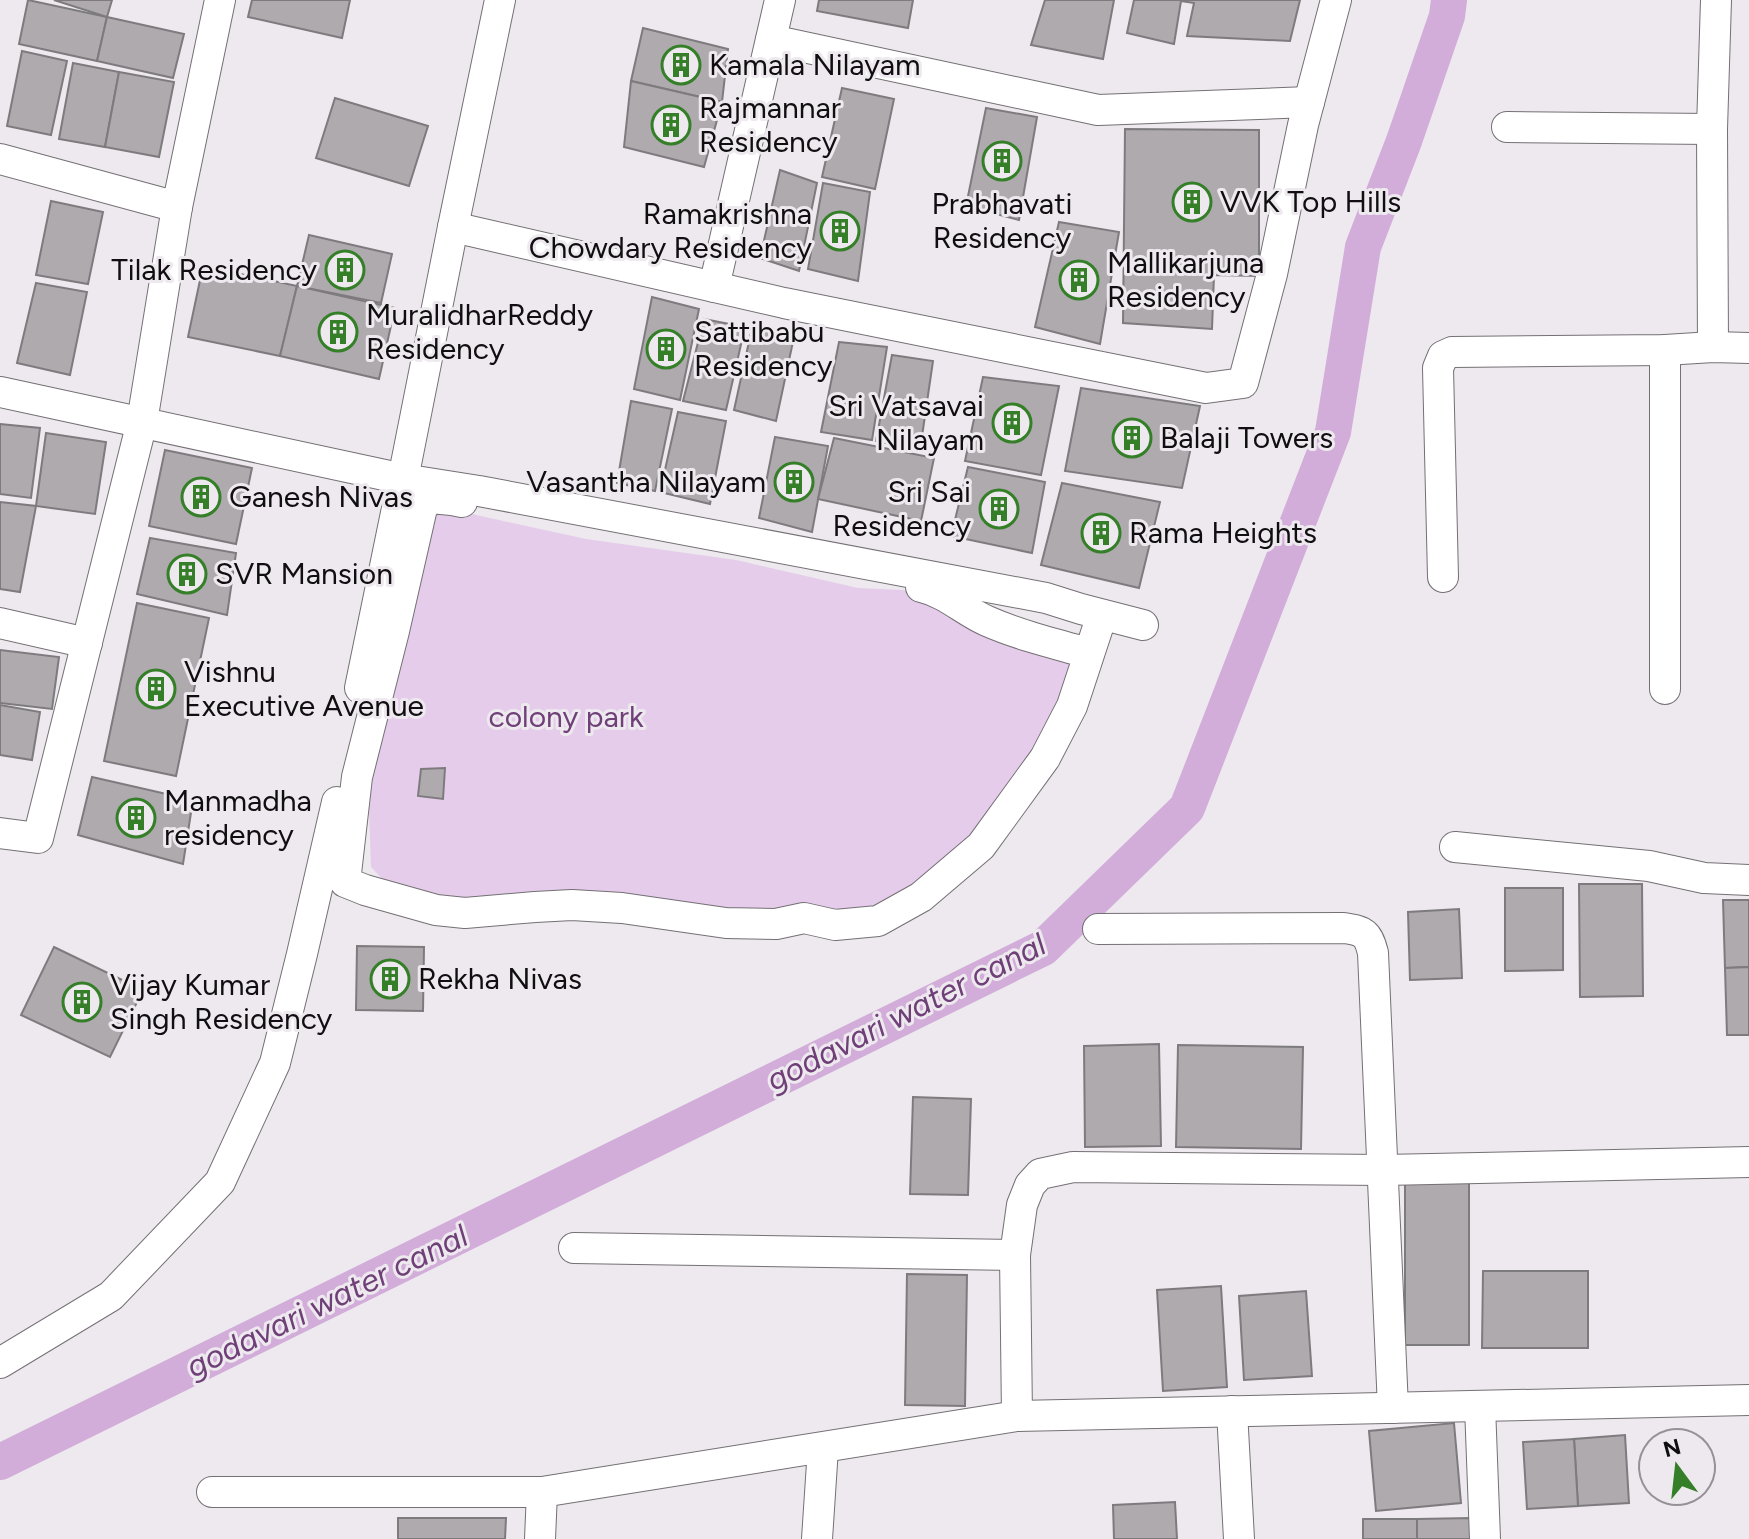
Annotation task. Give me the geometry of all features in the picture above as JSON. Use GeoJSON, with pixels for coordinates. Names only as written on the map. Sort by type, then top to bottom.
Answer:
{"type":"FeatureCollection","features":[{"type":"Feature","properties":{"kind":"street"},"geometry":{"type":"LineString","coordinates":[[0,833],[38,838],[142,422],[177,207],[220,0]]}},
{"type":"Feature","properties":{"kind":"street"},"geometry":{"type":"LineString","coordinates":[[0,1363],[111,1296],[220,1182],[275,1063],[336,805],[500,0]]}},
{"type":"Feature","properties":{"kind":"street"},"geometry":{"type":"LineString","coordinates":[[714,287],[780,0]]}},
{"type":"Feature","properties":{"kind":"street"},"geometry":{"type":"LineString","coordinates":[[453,227],[784,303],[1206,388],[1243,383],[1272,274],[1309,102],[1336,0]]}},
{"type":"Feature","properties":{"kind":"street"},"geometry":{"type":"LineString","coordinates":[[1713,347],[1712,129],[1716,0]]}},
{"type":"Feature","properties":{"kind":"street"},"geometry":{"type":"LineString","coordinates":[[771,40],[1098,110],[1309,102]]}},
{"type":"Feature","properties":{"kind":"street"},"geometry":{"type":"LineString","coordinates":[[1507,127],[1712,129]]}},
{"type":"Feature","properties":{"kind":"street"},"geometry":{"type":"LineString","coordinates":[[0,159],[177,207]]}},
{"type":"Feature","properties":{"kind":"street"},"geometry":{"type":"LineString","coordinates":[[1443,577],[1438,368],[1443,356],[1452,352],[1749,348]]}},
{"type":"Feature","properties":{"kind":"street"},"geometry":{"type":"LineString","coordinates":[[1665,350],[1665,689]]}},
{"type":"Feature","properties":{"kind":"street"},"geometry":{"type":"LineString","coordinates":[[0,392],[403,479],[1046,598],[1143,625]]}},
{"type":"Feature","properties":{"kind":"street"},"geometry":{"type":"LineString","coordinates":[[1088,653],[986,620],[937,591],[905,583],[844,576],[617,538],[510,516],[452,500],[430,498],[422,508],[357,777],[345,882],[436,910],[465,913],[572,905],[622,908],[726,923],[776,924],[804,918],[835,925],[878,921],[921,897],[981,846],[1045,758],[1072,706],[1102,615]]}},
{"type":"Feature","properties":{"kind":"street"},"geometry":{"type":"LineString","coordinates":[[0,623],[87,643]]}},
{"type":"Feature","properties":{"kind":"street"},"geometry":{"type":"LineString","coordinates":[[1455,847],[1649,866],[1704,878],[1749,880]]}},
{"type":"Feature","properties":{"kind":"street"},"geometry":{"type":"LineString","coordinates":[[1098,929],[1344,928],[1359,931],[1369,938],[1373,953],[1393,1408]]}},
{"type":"Feature","properties":{"kind":"street"},"geometry":{"type":"LineString","coordinates":[[1017,1416],[1015,1255],[1022,1205],[1030,1185],[1040,1174],[1073,1167],[1384,1170],[1749,1162]]}},
{"type":"Feature","properties":{"kind":"street"},"geometry":{"type":"LineString","coordinates":[[574,1248],[1015,1255]]}},
{"type":"Feature","properties":{"kind":"street"},"geometry":{"type":"LineString","coordinates":[[212,1492],[542,1492],[1017,1416],[1749,1400]]}},
{"type":"Feature","properties":{"kind":"street"},"geometry":{"type":"LineString","coordinates":[[1480,1406],[1485,1539]]}},
{"type":"Feature","properties":{"kind":"street"},"geometry":{"type":"LineString","coordinates":[[1232,1411],[1239,1539]]}},
{"type":"Feature","properties":{"kind":"street"},"geometry":{"type":"LineString","coordinates":[[817,1539],[823,1448]]}},
{"type":"Feature","properties":{"kind":"street"},"geometry":{"type":"LineString","coordinates":[[540,1539],[542,1492]]}},
{"type":"Feature","properties":{"kind":"green space","name":"colony park"},"geometry":{"type":"Polygon","coordinates":[[[443,503],[476,515],[586,539],[736,560],[858,588],[923,591],[1080,657],[1041,745],[954,861],[876,906],[837,915],[750,911],[651,901],[615,892],[499,902],[390,887],[371,867],[368,779],[428,506],[443,503]]]}},
{"type":"Feature","properties":{"kind":"building"},"geometry":{"type":"Polygon","coordinates":[[[28,0],[107,17],[97,61],[19,44],[28,0]]]}},
{"type":"Feature","properties":{"kind":"building"},"geometry":{"type":"Polygon","coordinates":[[[54,0],[112,0],[107,17],[54,0]]]}},
{"type":"Feature","properties":{"kind":"building"},"geometry":{"type":"Polygon","coordinates":[[[252,0],[350,0],[342,38],[248,17],[252,0]]]}},
{"type":"Feature","properties":{"kind":"building"},"geometry":{"type":"Polygon","coordinates":[[[819,0],[913,0],[908,28],[817,11],[819,0]]]}},
{"type":"Feature","properties":{"kind":"building"},"geometry":{"type":"Polygon","coordinates":[[[1045,0],[1114,0],[1103,59],[1031,45],[1045,0]]]}},
{"type":"Feature","properties":{"kind":"building"},"geometry":{"type":"Polygon","coordinates":[[[1134,0],[1300,0],[1290,41],[1187,36],[1194,3],[1181,1],[1174,44],[1127,33],[1134,0]]]}},
{"type":"Feature","properties":{"kind":"building"},"geometry":{"type":"Polygon","coordinates":[[[107,17],[184,34],[173,78],[97,61],[107,17]]]}},
{"type":"Feature","properties":{"kind":"building","name":"Kamala Nilayam"},"geometry":{"type":"Polygon","coordinates":[[[643,28],[728,49],[722,102],[631,81],[643,28]]]}},
{"type":"Feature","properties":{"kind":"building"},"geometry":{"type":"Polygon","coordinates":[[[22,51],[67,61],[51,135],[7,126],[22,51]]]}},
{"type":"Feature","properties":{"kind":"building"},"geometry":{"type":"Polygon","coordinates":[[[73,63],[119,72],[105,147],[59,139],[73,63]]]}},
{"type":"Feature","properties":{"kind":"building"},"geometry":{"type":"Polygon","coordinates":[[[119,72],[174,82],[159,157],[105,147],[119,72]]]}},
{"type":"Feature","properties":{"kind":"building","name":"Rajmannar Residency"},"geometry":{"type":"Polygon","coordinates":[[[631,81],[722,102],[704,167],[624,147],[631,81]]]}},
{"type":"Feature","properties":{"kind":"building"},"geometry":{"type":"Polygon","coordinates":[[[842,88],[894,99],[875,189],[822,177],[842,88]]]}},
{"type":"Feature","properties":{"kind":"building"},"geometry":{"type":"Polygon","coordinates":[[[335,98],[428,126],[409,186],[316,158],[335,98]]]}},
{"type":"Feature","properties":{"kind":"building","name":"Prabhavati Residency"},"geometry":{"type":"Polygon","coordinates":[[[986,108],[1037,117],[1019,220],[966,206],[986,108]]]}},
{"type":"Feature","properties":{"kind":"building","name":"VVK Top Hills"},"geometry":{"type":"Polygon","coordinates":[[[1125,129],[1259,130],[1259,276],[1214,275],[1212,329],[1123,323],[1125,129]]]}},
{"type":"Feature","properties":{"kind":"building"},"geometry":{"type":"Polygon","coordinates":[[[780,170],[817,183],[799,271],[760,258],[780,170]]]}},
{"type":"Feature","properties":{"kind":"building","name":"Ramakrishna Chowdary Residency"},"geometry":{"type":"Polygon","coordinates":[[[823,183],[870,192],[858,281],[808,269],[823,183]]]}},
{"type":"Feature","properties":{"kind":"building"},"geometry":{"type":"Polygon","coordinates":[[[51,201],[103,212],[88,284],[36,275],[51,201]]]}},
{"type":"Feature","properties":{"kind":"building","name":"Mallikarjuna Residency"},"geometry":{"type":"Polygon","coordinates":[[[1059,222],[1119,232],[1100,344],[1035,327],[1059,222]]]}},
{"type":"Feature","properties":{"kind":"building","name":"Tilak Residency"},"geometry":{"type":"Polygon","coordinates":[[[309,235],[392,254],[381,303],[297,286],[309,235]]]}},
{"type":"Feature","properties":{"kind":"building"},"geometry":{"type":"Polygon","coordinates":[[[203,266],[297,286],[280,356],[188,337],[203,266]]]}},
{"type":"Feature","properties":{"kind":"building"},"geometry":{"type":"Polygon","coordinates":[[[36,283],[87,292],[70,375],[17,363],[36,283]]]}},
{"type":"Feature","properties":{"kind":"building","name":"MuralidharReddy Residency"},"geometry":{"type":"Polygon","coordinates":[[[297,286],[395,308],[379,379],[280,356],[297,286]]]}},
{"type":"Feature","properties":{"kind":"building","name":"Sattibabu Residency"},"geometry":{"type":"Polygon","coordinates":[[[652,297],[699,309],[680,400],[634,389],[652,297]]]}},
{"type":"Feature","properties":{"kind":"building"},"geometry":{"type":"Polygon","coordinates":[[[704,319],[745,327],[726,410],[683,401],[704,319]]]}},
{"type":"Feature","properties":{"kind":"building"},"geometry":{"type":"Polygon","coordinates":[[[752,328],[794,337],[776,421],[734,410],[752,328]]]}},
{"type":"Feature","properties":{"kind":"building"},"geometry":{"type":"Polygon","coordinates":[[[839,342],[887,347],[872,440],[821,432],[839,342]]]}},
{"type":"Feature","properties":{"kind":"building"},"geometry":{"type":"Polygon","coordinates":[[[892,355],[933,361],[920,450],[876,441],[892,355]]]}},
{"type":"Feature","properties":{"kind":"building","name":"Sri Vatsavai Nilayam"},"geometry":{"type":"Polygon","coordinates":[[[983,377],[1059,386],[1041,475],[965,461],[983,377]]]}},
{"type":"Feature","properties":{"kind":"building","name":"Balaji Towers"},"geometry":{"type":"Polygon","coordinates":[[[1081,388],[1200,406],[1182,488],[1065,471],[1081,388]]]}},
{"type":"Feature","properties":{"kind":"building"},"geometry":{"type":"Polygon","coordinates":[[[631,401],[672,409],[655,491],[617,483],[631,401]]]}},
{"type":"Feature","properties":{"kind":"building"},"geometry":{"type":"Polygon","coordinates":[[[678,412],[726,421],[710,504],[660,492],[678,412]]]}},
{"type":"Feature","properties":{"kind":"building"},"geometry":{"type":"Polygon","coordinates":[[[0,424],[40,428],[31,498],[0,494],[0,424]]]}},
{"type":"Feature","properties":{"kind":"building"},"geometry":{"type":"Polygon","coordinates":[[[46,433],[106,442],[95,514],[36,506],[46,433]]]}},
{"type":"Feature","properties":{"kind":"building","name":"Vasantha Nilayam"},"geometry":{"type":"Polygon","coordinates":[[[775,437],[828,446],[812,532],[759,518],[775,437]]]}},
{"type":"Feature","properties":{"kind":"building"},"geometry":{"type":"Polygon","coordinates":[[[834,438],[934,458],[921,521],[818,499],[834,438]]]}},
{"type":"Feature","properties":{"kind":"building","name":"Ganesh Nivas"},"geometry":{"type":"Polygon","coordinates":[[[165,450],[252,468],[236,544],[149,526],[165,450]]]}},
{"type":"Feature","properties":{"kind":"building","name":"Sri Sai Residency"},"geometry":{"type":"Polygon","coordinates":[[[968,467],[1045,482],[1032,553],[951,536],[968,467]]]}},
{"type":"Feature","properties":{"kind":"building","name":"Rama Heights"},"geometry":{"type":"Polygon","coordinates":[[[1062,483],[1160,502],[1139,588],[1041,565],[1062,483]]]}},
{"type":"Feature","properties":{"kind":"building"},"geometry":{"type":"Polygon","coordinates":[[[0,502],[36,506],[20,592],[0,589],[0,502]]]}},
{"type":"Feature","properties":{"kind":"building","name":"SVR Mansion"},"geometry":{"type":"Polygon","coordinates":[[[150,538],[236,553],[227,615],[137,594],[150,538]]]}},
{"type":"Feature","properties":{"kind":"building","name":"Vishnu Executive Avenue"},"geometry":{"type":"Polygon","coordinates":[[[137,603],[209,618],[176,776],[104,761],[137,603]]]}},
{"type":"Feature","properties":{"kind":"building"},"geometry":{"type":"Polygon","coordinates":[[[0,650],[59,657],[52,709],[0,703],[0,650]]]}},
{"type":"Feature","properties":{"kind":"building"},"geometry":{"type":"Polygon","coordinates":[[[0,705],[40,712],[32,760],[0,755],[0,705]]]}},
{"type":"Feature","properties":{"kind":"building"},"geometry":{"type":"Polygon","coordinates":[[[445,768],[443,799],[418,796],[421,769],[445,768]]]}},
{"type":"Feature","properties":{"kind":"building","name":"Manmadha residency"},"geometry":{"type":"Polygon","coordinates":[[[92,777],[193,800],[183,864],[78,835],[92,777]]]}},
{"type":"Feature","properties":{"kind":"building"},"geometry":{"type":"Polygon","coordinates":[[[1579,884],[1642,884],[1643,996],[1580,997],[1579,884]]]}},
{"type":"Feature","properties":{"kind":"building"},"geometry":{"type":"Polygon","coordinates":[[[1505,888],[1563,888],[1563,970],[1505,971],[1505,888]]]}},
{"type":"Feature","properties":{"kind":"building"},"geometry":{"type":"Polygon","coordinates":[[[1723,900],[1749,900],[1749,967],[1725,968],[1723,900]]]}},
{"type":"Feature","properties":{"kind":"building"},"geometry":{"type":"Polygon","coordinates":[[[1459,909],[1462,978],[1410,980],[1408,912],[1459,909]]]}},
{"type":"Feature","properties":{"kind":"building","name":"Rekha Nivas"},"geometry":{"type":"Polygon","coordinates":[[[357,946],[424,947],[423,1011],[356,1010],[357,946]]]}},
{"type":"Feature","properties":{"kind":"building","name":"Vijay Kumar Singh Residency"},"geometry":{"type":"Polygon","coordinates":[[[54,947],[143,990],[110,1057],[21,1015],[54,947]]]}},
{"type":"Feature","properties":{"kind":"building"},"geometry":{"type":"Polygon","coordinates":[[[1749,967],[1749,1035],[1727,1035],[1725,968],[1749,967]]]}},
{"type":"Feature","properties":{"kind":"building"},"geometry":{"type":"Polygon","coordinates":[[[1159,1044],[1161,1146],[1085,1147],[1084,1046],[1159,1044]]]}},
{"type":"Feature","properties":{"kind":"building"},"geometry":{"type":"Polygon","coordinates":[[[1178,1045],[1303,1047],[1301,1149],[1176,1147],[1178,1045]]]}},
{"type":"Feature","properties":{"kind":"building"},"geometry":{"type":"Polygon","coordinates":[[[913,1097],[971,1099],[968,1195],[910,1194],[913,1097]]]}},
{"type":"Feature","properties":{"kind":"building"},"geometry":{"type":"Polygon","coordinates":[[[1405,1182],[1469,1182],[1469,1345],[1405,1345],[1405,1182]]]}},
{"type":"Feature","properties":{"kind":"building"},"geometry":{"type":"Polygon","coordinates":[[[1483,1271],[1588,1271],[1588,1348],[1482,1348],[1483,1271]]]}},
{"type":"Feature","properties":{"kind":"building"},"geometry":{"type":"Polygon","coordinates":[[[907,1274],[967,1275],[965,1406],[905,1405],[907,1274]]]}},
{"type":"Feature","properties":{"kind":"building"},"geometry":{"type":"Polygon","coordinates":[[[1221,1286],[1227,1387],[1163,1391],[1157,1290],[1221,1286]]]}},
{"type":"Feature","properties":{"kind":"building"},"geometry":{"type":"Polygon","coordinates":[[[1306,1291],[1312,1376],[1244,1380],[1239,1296],[1306,1291]]]}},
{"type":"Feature","properties":{"kind":"building"},"geometry":{"type":"Polygon","coordinates":[[[1454,1423],[1461,1503],[1376,1511],[1369,1431],[1454,1423]]]}},
{"type":"Feature","properties":{"kind":"building"},"geometry":{"type":"Polygon","coordinates":[[[1625,1435],[1629,1503],[1578,1506],[1574,1439],[1625,1435]]]}},
{"type":"Feature","properties":{"kind":"building"},"geometry":{"type":"Polygon","coordinates":[[[1574,1439],[1578,1506],[1527,1509],[1523,1442],[1574,1439]]]}},
{"type":"Feature","properties":{"kind":"building"},"geometry":{"type":"Polygon","coordinates":[[[1175,1502],[1177,1539],[1114,1539],[1113,1505],[1175,1502]]]}},
{"type":"Feature","properties":{"kind":"building"},"geometry":{"type":"Polygon","coordinates":[[[398,1518],[506,1518],[505,1539],[398,1539],[398,1518]]]}},
{"type":"Feature","properties":{"kind":"building"},"geometry":{"type":"Polygon","coordinates":[[[1472,1518],[1472,1539],[1417,1539],[1417,1519],[1472,1518]]]}},
{"type":"Feature","properties":{"kind":"building"},"geometry":{"type":"Polygon","coordinates":[[[1363,1519],[1417,1519],[1417,1539],[1363,1539],[1363,1519]]]}},
{"type":"Feature","properties":{"kind":"waterway","name":"godavari water canal"},"geometry":{"type":"LineString","coordinates":[[0,1462],[1043,948],[1187,808],[1333,432],[1363,247],[1404,141],[1447,16],[1449,0]]}},
{"type":"Feature","properties":{"kind":"place","name":"Kamala Nilayam"},"geometry":{"type":"Point","coordinates":[681,65]}},
{"type":"Feature","properties":{"kind":"place","name":"Rajmannar Residency"},"geometry":{"type":"Point","coordinates":[671,125]}},
{"type":"Feature","properties":{"kind":"place","name":"Prabhavati Residency"},"geometry":{"type":"Point","coordinates":[1002,161]}},
{"type":"Feature","properties":{"kind":"place","name":"VVK Top Hills"},"geometry":{"type":"Point","coordinates":[1192,202]}},
{"type":"Feature","properties":{"kind":"place","name":"Ramakrishna Chowdary Residency"},"geometry":{"type":"Point","coordinates":[840,231]}},
{"type":"Feature","properties":{"kind":"place","name":"Tilak Residency"},"geometry":{"type":"Point","coordinates":[345,270]}},
{"type":"Feature","properties":{"kind":"place","name":"Mallikarjuna Residency"},"geometry":{"type":"Point","coordinates":[1079,280]}},
{"type":"Feature","properties":{"kind":"place","name":"MuralidharReddy Residency"},"geometry":{"type":"Point","coordinates":[338,332]}},
{"type":"Feature","properties":{"kind":"place","name":"Sattibabu Residency"},"geometry":{"type":"Point","coordinates":[666,349]}},
{"type":"Feature","properties":{"kind":"place","name":"Sri Vatsavai Nilayam"},"geometry":{"type":"Point","coordinates":[1012,423]}},
{"type":"Feature","properties":{"kind":"place","name":"Balaji Towers"},"geometry":{"type":"Point","coordinates":[1132,438]}},
{"type":"Feature","properties":{"kind":"place","name":"Vasantha Nilayam"},"geometry":{"type":"Point","coordinates":[794,482]}},
{"type":"Feature","properties":{"kind":"place","name":"Ganesh Nivas"},"geometry":{"type":"Point","coordinates":[201,497]}},
{"type":"Feature","properties":{"kind":"place","name":"Sri Sai Residency"},"geometry":{"type":"Point","coordinates":[999,509]}},
{"type":"Feature","properties":{"kind":"place","name":"Rama Heights"},"geometry":{"type":"Point","coordinates":[1101,533]}},
{"type":"Feature","properties":{"kind":"place","name":"SVR Mansion"},"geometry":{"type":"Point","coordinates":[187,574]}},
{"type":"Feature","properties":{"kind":"place","name":"Vishnu Executive Avenue"},"geometry":{"type":"Point","coordinates":[156,689]}},
{"type":"Feature","properties":{"kind":"place","name":"Manmadha residency"},"geometry":{"type":"Point","coordinates":[136,818]}},
{"type":"Feature","properties":{"kind":"place","name":"Rekha Nivas"},"geometry":{"type":"Point","coordinates":[390,979]}},
{"type":"Feature","properties":{"kind":"place","name":"Vijay Kumar Singh Residency"},"geometry":{"type":"Point","coordinates":[82,1002]}}]}
